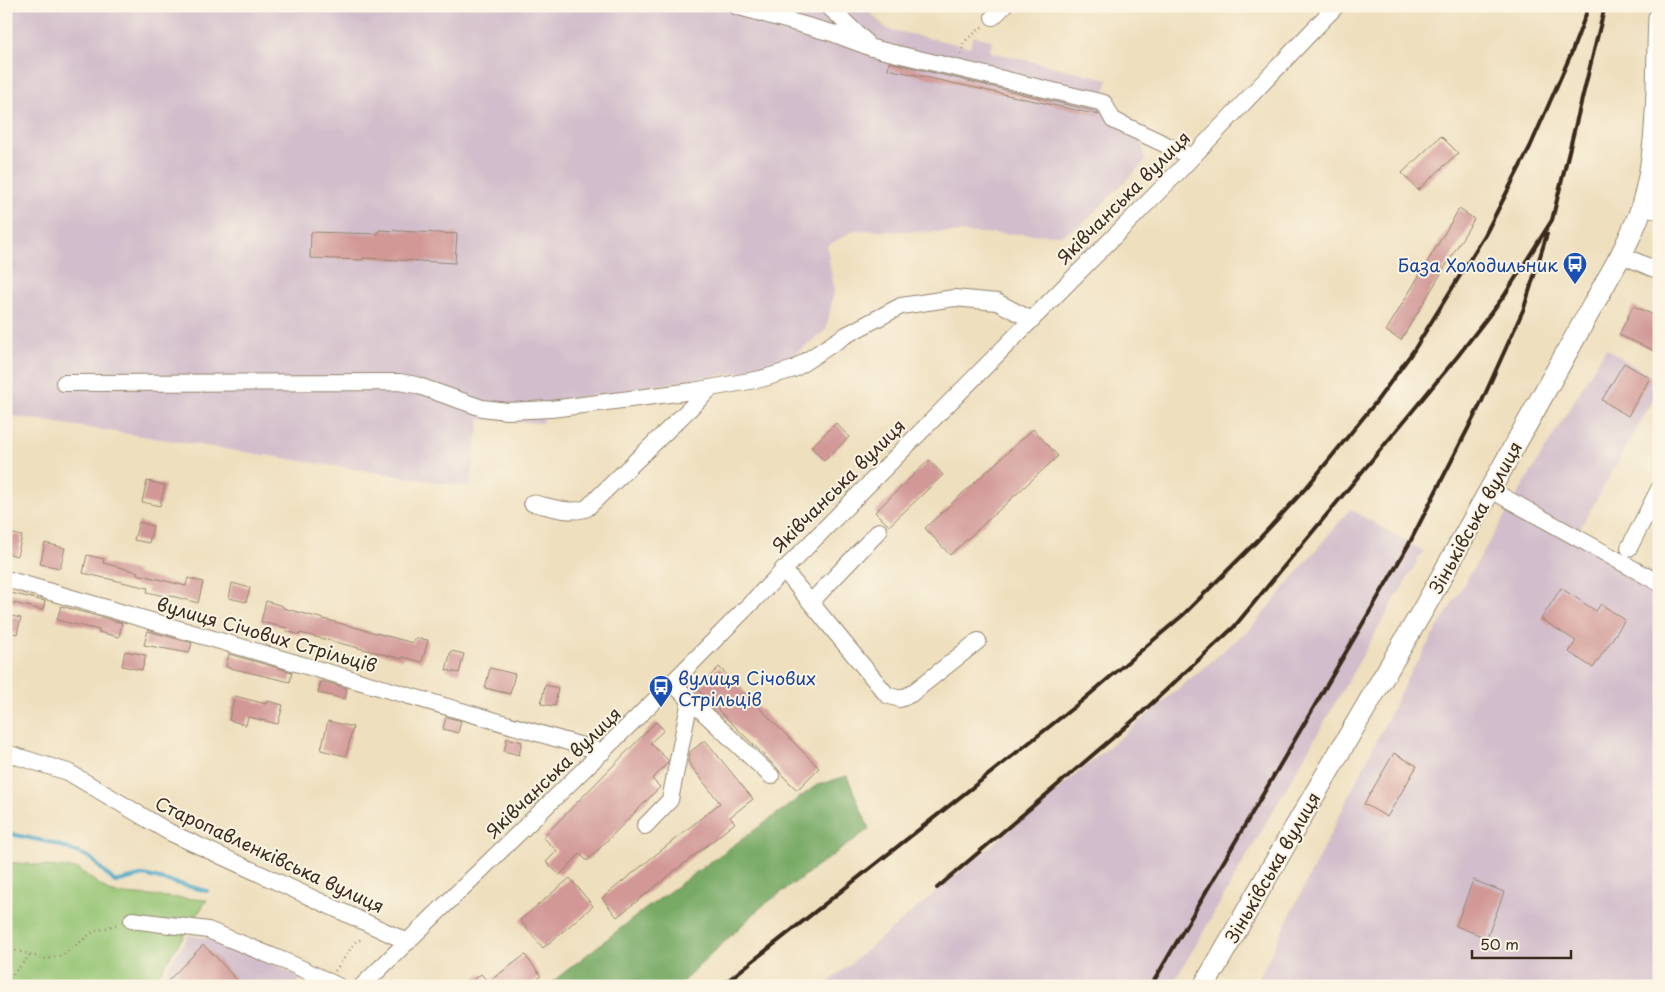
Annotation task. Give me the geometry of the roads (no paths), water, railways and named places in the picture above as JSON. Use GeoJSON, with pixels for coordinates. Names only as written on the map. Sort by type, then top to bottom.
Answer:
{"type":"FeatureCollection","features":[{"type":"Feature","properties":{"kind":"main road","name":"Зіньківська вулиця"},"geometry":{"type":"LineString","coordinates":[[1204,986],[1491,490],[1621,255],[1650,210],[1648,182],[1656,117],[1659,18]]}},
{"type":"Feature","properties":{"kind":"street"},"geometry":{"type":"LineString","coordinates":[[736,6],[832,32],[872,48],[1104,103],[1113,120],[1192,157]]}},
{"type":"Feature","properties":{"kind":"street"},"geometry":{"type":"LineString","coordinates":[[828,6],[872,48]]}},
{"type":"Feature","properties":{"kind":"street","name":"Яківчанська вулиця"},"geometry":{"type":"LineString","coordinates":[[362,986],[672,683],[1192,157],[1336,6]]}},
{"type":"Feature","properties":{"kind":"street"},"geometry":{"type":"LineString","coordinates":[[1621,255],[1659,271]]}},
{"type":"Feature","properties":{"kind":"street"},"geometry":{"type":"LineString","coordinates":[[64,383],[399,382],[416,385],[482,408],[507,411],[551,410],[711,388],[761,379],[794,369],[846,334],[901,306],[954,298],[997,302],[1030,319]]}},
{"type":"Feature","properties":{"kind":"street"},"geometry":{"type":"LineString","coordinates":[[532,503],[579,511],[587,508],[711,388]]}},
{"type":"Feature","properties":{"kind":"street"},"geometry":{"type":"LineString","coordinates":[[1629,548],[1659,489]]}},
{"type":"Feature","properties":{"kind":"street"},"geometry":{"type":"LineString","coordinates":[[1491,490],[1659,583]]}},
{"type":"Feature","properties":{"kind":"street"},"geometry":{"type":"LineString","coordinates":[[811,602],[879,531]]}},
{"type":"Feature","properties":{"kind":"street"},"geometry":{"type":"LineString","coordinates":[[784,569],[887,695],[900,699],[911,694],[978,641]]}},
{"type":"Feature","properties":{"kind":"street","name":"вулиця Січових Стрільців"},"geometry":{"type":"LineString","coordinates":[[6,579],[603,752]]}},
{"type":"Feature","properties":{"kind":"street"},"geometry":{"type":"LineString","coordinates":[[672,683],[771,776]]}},
{"type":"Feature","properties":{"kind":"street"},"geometry":{"type":"LineString","coordinates":[[645,826],[670,800],[690,700]]}},
{"type":"Feature","properties":{"kind":"street","name":"Старопавленківська вулиця"},"geometry":{"type":"LineString","coordinates":[[6,753],[68,772],[169,832],[408,942]]}},
{"type":"Feature","properties":{"kind":"street"},"geometry":{"type":"LineString","coordinates":[[132,920],[208,930],[333,983]]}},
{"type":"Feature","properties":{"kind":"waterway"},"geometry":{"type":"LineString","coordinates":[[6,833],[53,843],[89,857],[115,882],[144,875],[207,891]]}},
{"type":"Feature","properties":{"kind":"railway"},"geometry":{"type":"LineString","coordinates":[[721,986],[1083,700],[1183,615],[1258,540],[1306,488],[1376,402],[1414,350],[1485,235],[1530,147],[1571,54],[1589,6]]}},
{"type":"Feature","properties":{"kind":"railway"},"geometry":{"type":"LineString","coordinates":[[937,888],[1136,718],[1234,627],[1457,357],[1504,296],[1552,220],[1605,6]]}},
{"type":"Feature","properties":{"kind":"railway"},"geometry":{"type":"LineString","coordinates":[[1151,986],[1408,546],[1482,401],[1524,308],[1547,234]]}},
{"type":"Feature","properties":{"kind":"place","name":"База Холодильник"},"geometry":{"type":"Point","coordinates":[1575,285]}},
{"type":"Feature","properties":{"kind":"place","name":"вулиця Січових Стрільців"},"geometry":{"type":"Point","coordinates":[661,708]}}]}
